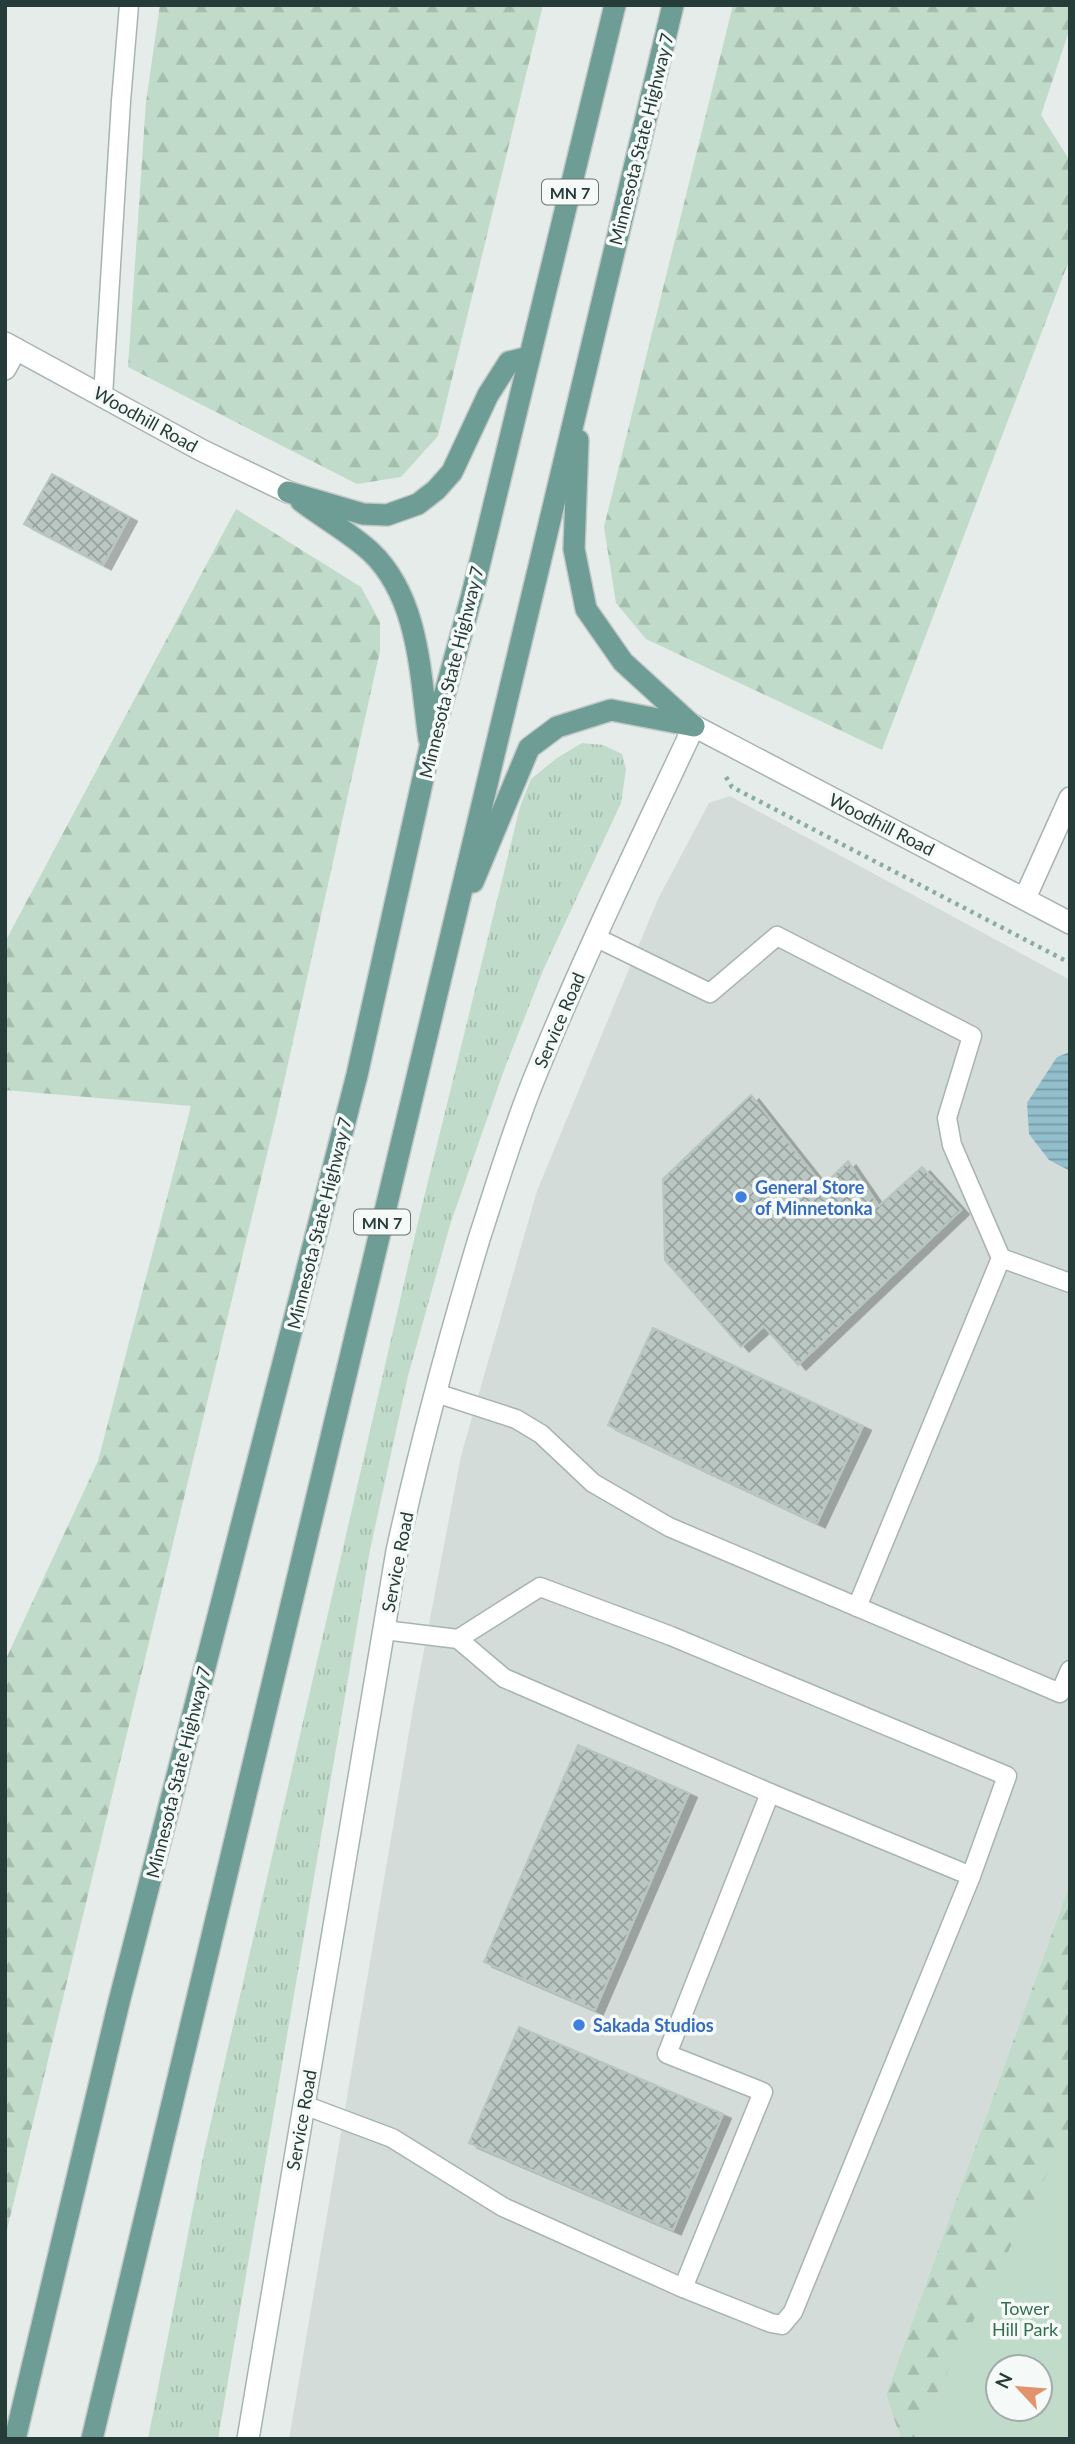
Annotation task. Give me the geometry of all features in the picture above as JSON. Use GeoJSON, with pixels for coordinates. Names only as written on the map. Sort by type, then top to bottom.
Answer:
{"type":"FeatureCollection","features":[{"type":"Feature","properties":{"kind":"main road","name":"Minnesota State Highway 7"},"geometry":{"type":"LineString","coordinates":[[15,2439],[119,2003],[357,1075],[430,747],[472,595],[615,5]]}},
{"type":"Feature","properties":{"kind":"main road","name":"Minnesota State Highway 7"},"geometry":{"type":"LineString","coordinates":[[92,2439],[673,5]]}},
{"type":"Feature","properties":{"kind":"main road"},"geometry":{"type":"LineString","coordinates":[[288,492],[363,514],[387,515],[418,504],[436,490],[452,472],[488,395],[509,362],[529,357]]}},
{"type":"Feature","properties":{"kind":"main road"},"geometry":{"type":"LineString","coordinates":[[579,396],[574,549],[586,608],[623,662],[694,726]]}},
{"type":"Feature","properties":{"kind":"main road"},"geometry":{"type":"LineString","coordinates":[[288,492],[371,552],[400,590],[415,635],[430,747]]}},
{"type":"Feature","properties":{"kind":"main road"},"geometry":{"type":"LineString","coordinates":[[447,946],[529,748],[557,727],[611,710],[694,726]]}},
{"type":"Feature","properties":{"kind":"street","name":"Woodhill Road"},"geometry":{"type":"LineString","coordinates":[[10,346],[201,450],[288,492]]}},
{"type":"Feature","properties":{"kind":"street"},"geometry":{"type":"LineString","coordinates":[[5,369],[10,346]]}},
{"type":"Feature","properties":{"kind":"street","name":"Woodhill Road"},"geometry":{"type":"LineString","coordinates":[[694,726],[1070,923]]}},
{"type":"Feature","properties":{"kind":"street","name":"Service Road"},"geometry":{"type":"LineString","coordinates":[[248,2439],[384,1630],[406,1511],[436,1393],[500,1175],[536,1075],[595,937],[694,726]]}},
{"type":"Feature","properties":{"kind":"street"},"geometry":{"type":"LineString","coordinates":[[1025,898],[1070,798]]}},
{"type":"Feature","properties":{"kind":"lane"},"geometry":{"type":"LineString","coordinates":[[103,396],[129,5]]}},
{"type":"Feature","properties":{"kind":"lane"},"geometry":{"type":"LineString","coordinates":[[595,937],[710,993],[777,936],[972,1036],[947,1118],[952,1145],[1001,1258],[857,1607]]}},
{"type":"Feature","properties":{"kind":"lane"},"geometry":{"type":"LineString","coordinates":[[1001,1258],[1070,1283]]}},
{"type":"Feature","properties":{"kind":"lane"},"geometry":{"type":"LineString","coordinates":[[436,1393],[516,1419],[541,1434],[593,1483],[669,1527],[1060,1693],[1070,1670]]}},
{"type":"Feature","properties":{"kind":"lane"},"geometry":{"type":"LineString","coordinates":[[304,2105],[393,2138],[503,2207],[683,2288],[782,2325],[793,2312],[971,1877],[1007,1776],[671,1636],[540,1587],[458,1639]]}},
{"type":"Feature","properties":{"kind":"lane"},"geometry":{"type":"LineString","coordinates":[[384,1630],[458,1639],[503,1678],[971,1877]]}},
{"type":"Feature","properties":{"kind":"lane"},"geometry":{"type":"LineString","coordinates":[[683,2288],[763,2092],[667,2054],[770,1793]]}},
{"type":"Feature","properties":{"kind":"shaded area"},"geometry":{"type":"Polygon","coordinates":[[[730,796],[1070,980],[1070,1883],[886,2395],[901,2439],[289,2439],[414,1703],[461,1456],[537,1191],[658,899],[709,803],[730,796]]]}},
{"type":"Feature","properties":{"kind":"green space"},"geometry":{"type":"Polygon","coordinates":[[[160,5],[543,5],[438,436],[401,477],[357,484],[128,367],[146,102],[160,5]]]}},
{"type":"Feature","properties":{"kind":"green space"},"geometry":{"type":"Polygon","coordinates":[[[733,5],[1070,5],[1070,28],[1041,115],[1070,161],[1070,258],[882,750],[646,639],[616,603],[604,527],[733,5]]]}},
{"type":"Feature","properties":{"kind":"green space"},"geometry":{"type":"Polygon","coordinates":[[[236,509],[361,587],[380,622],[380,651],[277,1113],[5,2238],[5,1661],[98,1461],[191,1106],[5,1090],[5,942],[236,509]]]}},
{"type":"Feature","properties":{"kind":"green space"},"geometry":{"type":"Polygon","coordinates":[[[582,743],[603,745],[622,754],[626,769],[621,803],[544,968],[504,1070],[450,1225],[408,1376],[370,1550],[218,2439],[148,2439],[204,2152],[419,1218],[520,807],[531,779],[557,758],[582,743]]]}},
{"type":"Feature","properties":{"kind":"green space"},"geometry":{"type":"Polygon","coordinates":[[[1070,1883],[1070,2439],[901,2439],[886,2395],[1070,1883]]]}},
{"type":"Feature","properties":{"kind":"green space","name":"Tower Hill Park"},"geometry":{"type":"Polygon","coordinates":[[[1070,2128],[1070,2439],[914,2439],[1070,2128]]]}},
{"type":"Feature","properties":{"kind":"water"},"geometry":{"type":"Polygon","coordinates":[[[1070,1052],[1070,1171],[1049,1160],[1029,1134],[1027,1103],[1057,1057],[1070,1052]]]}},
{"type":"Feature","properties":{"kind":"building"},"geometry":{"type":"Polygon","coordinates":[[[52,474],[129,517],[103,565],[24,524],[52,474]]]}},
{"type":"Feature","properties":{"kind":"building"},"geometry":{"type":"Polygon","coordinates":[[[751,1095],[823,1186],[848,1161],[879,1206],[922,1167],[961,1210],[798,1365],[764,1326],[741,1347],[665,1260],[663,1179],[751,1095]]]}},
{"type":"Feature","properties":{"kind":"building"},"geometry":{"type":"Polygon","coordinates":[[[653,1328],[863,1426],[817,1523],[608,1425],[653,1328]]]}},
{"type":"Feature","properties":{"kind":"building"},"geometry":{"type":"Polygon","coordinates":[[[578,1745],[689,1793],[595,2010],[484,1962],[578,1745]]]}},
{"type":"Feature","properties":{"kind":"building"},"geometry":{"type":"Polygon","coordinates":[[[519,2027],[723,2114],[673,2230],[469,2143],[519,2027]]]}},
{"type":"Feature","properties":{"kind":"place","name":"General Store of Minnetonka"},"geometry":{"type":"Point","coordinates":[741,1197]}},
{"type":"Feature","properties":{"kind":"place","name":"Sakada Studios"},"geometry":{"type":"Point","coordinates":[579,2025]}}]}
